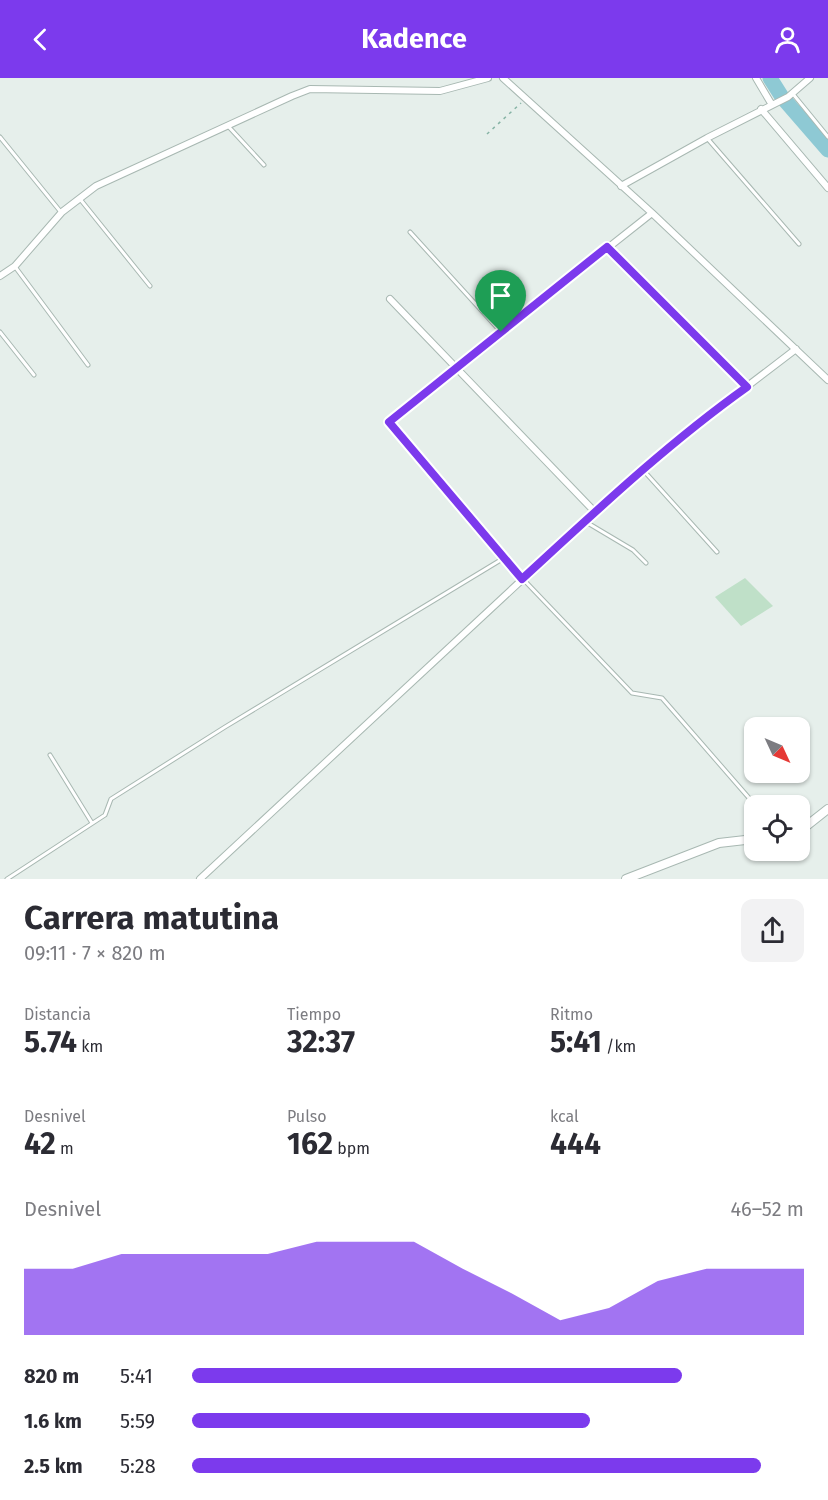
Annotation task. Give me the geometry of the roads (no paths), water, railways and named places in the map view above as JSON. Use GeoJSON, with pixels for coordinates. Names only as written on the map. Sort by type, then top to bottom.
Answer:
{"type":"FeatureCollection","features":[{"type":"Feature","properties":{"kind":"street"},"geometry":{"type":"LineString","coordinates":[[0,276],[15,266],[62,213],[96,186],[310,89],[440,91],[488,78]]}},
{"type":"Feature","properties":{"kind":"street"},"geometry":{"type":"LineString","coordinates":[[503,78],[652,213],[828,380]]}},
{"type":"Feature","properties":{"kind":"street"},"geometry":{"type":"LineString","coordinates":[[756,78],[775,104]]}},
{"type":"Feature","properties":{"kind":"street"},"geometry":{"type":"LineString","coordinates":[[621,186],[761,109],[775,104],[790,95],[801,80],[810,78]]}},
{"type":"Feature","properties":{"kind":"street"},"geometry":{"type":"LineString","coordinates":[[761,109],[828,188]]}},
{"type":"Feature","properties":{"kind":"street"},"geometry":{"type":"LineString","coordinates":[[456,368],[652,213]]}},
{"type":"Feature","properties":{"kind":"street"},"geometry":{"type":"LineString","coordinates":[[607,247],[747,387]]}},
{"type":"Feature","properties":{"kind":"street"},"geometry":{"type":"LineString","coordinates":[[390,299],[595,512]]}},
{"type":"Feature","properties":{"kind":"street"},"geometry":{"type":"LineString","coordinates":[[200,879],[595,512],[716,410],[796,349]]}},
{"type":"Feature","properties":{"kind":"street"},"geometry":{"type":"LineString","coordinates":[[810,823],[828,808]]}},
{"type":"Feature","properties":{"kind":"street"},"geometry":{"type":"LineString","coordinates":[[626,879],[720,843],[744,840]]}},
{"type":"Feature","properties":{"kind":"lane"},"geometry":{"type":"LineString","coordinates":[[790,95],[828,137]]}},
{"type":"Feature","properties":{"kind":"lane"},"geometry":{"type":"LineString","coordinates":[[228,126],[264,165]]}},
{"type":"Feature","properties":{"kind":"lane"},"geometry":{"type":"LineString","coordinates":[[0,137],[62,213]]}},
{"type":"Feature","properties":{"kind":"lane"},"geometry":{"type":"LineString","coordinates":[[707,138],[799,244]]}},
{"type":"Feature","properties":{"kind":"lane"},"geometry":{"type":"LineString","coordinates":[[79,198],[150,286]]}},
{"type":"Feature","properties":{"kind":"lane"},"geometry":{"type":"LineString","coordinates":[[410,232],[501,332]]}},
{"type":"Feature","properties":{"kind":"lane"},"geometry":{"type":"LineString","coordinates":[[15,266],[88,365]]}},
{"type":"Feature","properties":{"kind":"lane"},"geometry":{"type":"LineString","coordinates":[[0,332],[34,375]]}},
{"type":"Feature","properties":{"kind":"lane"},"geometry":{"type":"LineString","coordinates":[[456,368],[446,379],[389,422],[522,579],[633,693],[662,698],[746,795]]}},
{"type":"Feature","properties":{"kind":"lane"},"geometry":{"type":"LineString","coordinates":[[644,471],[717,552]]}},
{"type":"Feature","properties":{"kind":"lane"},"geometry":{"type":"LineString","coordinates":[[585,521],[633,550],[646,563]]}},
{"type":"Feature","properties":{"kind":"lane"},"geometry":{"type":"LineString","coordinates":[[8,879],[105,814],[111,799],[504,558]]}},
{"type":"Feature","properties":{"kind":"lane"},"geometry":{"type":"LineString","coordinates":[[50,755],[92,823]]}},
{"type":"Feature","properties":{"kind":"waterway"},"geometry":{"type":"LineString","coordinates":[[770,78],[782,97],[828,150]]}}]}
